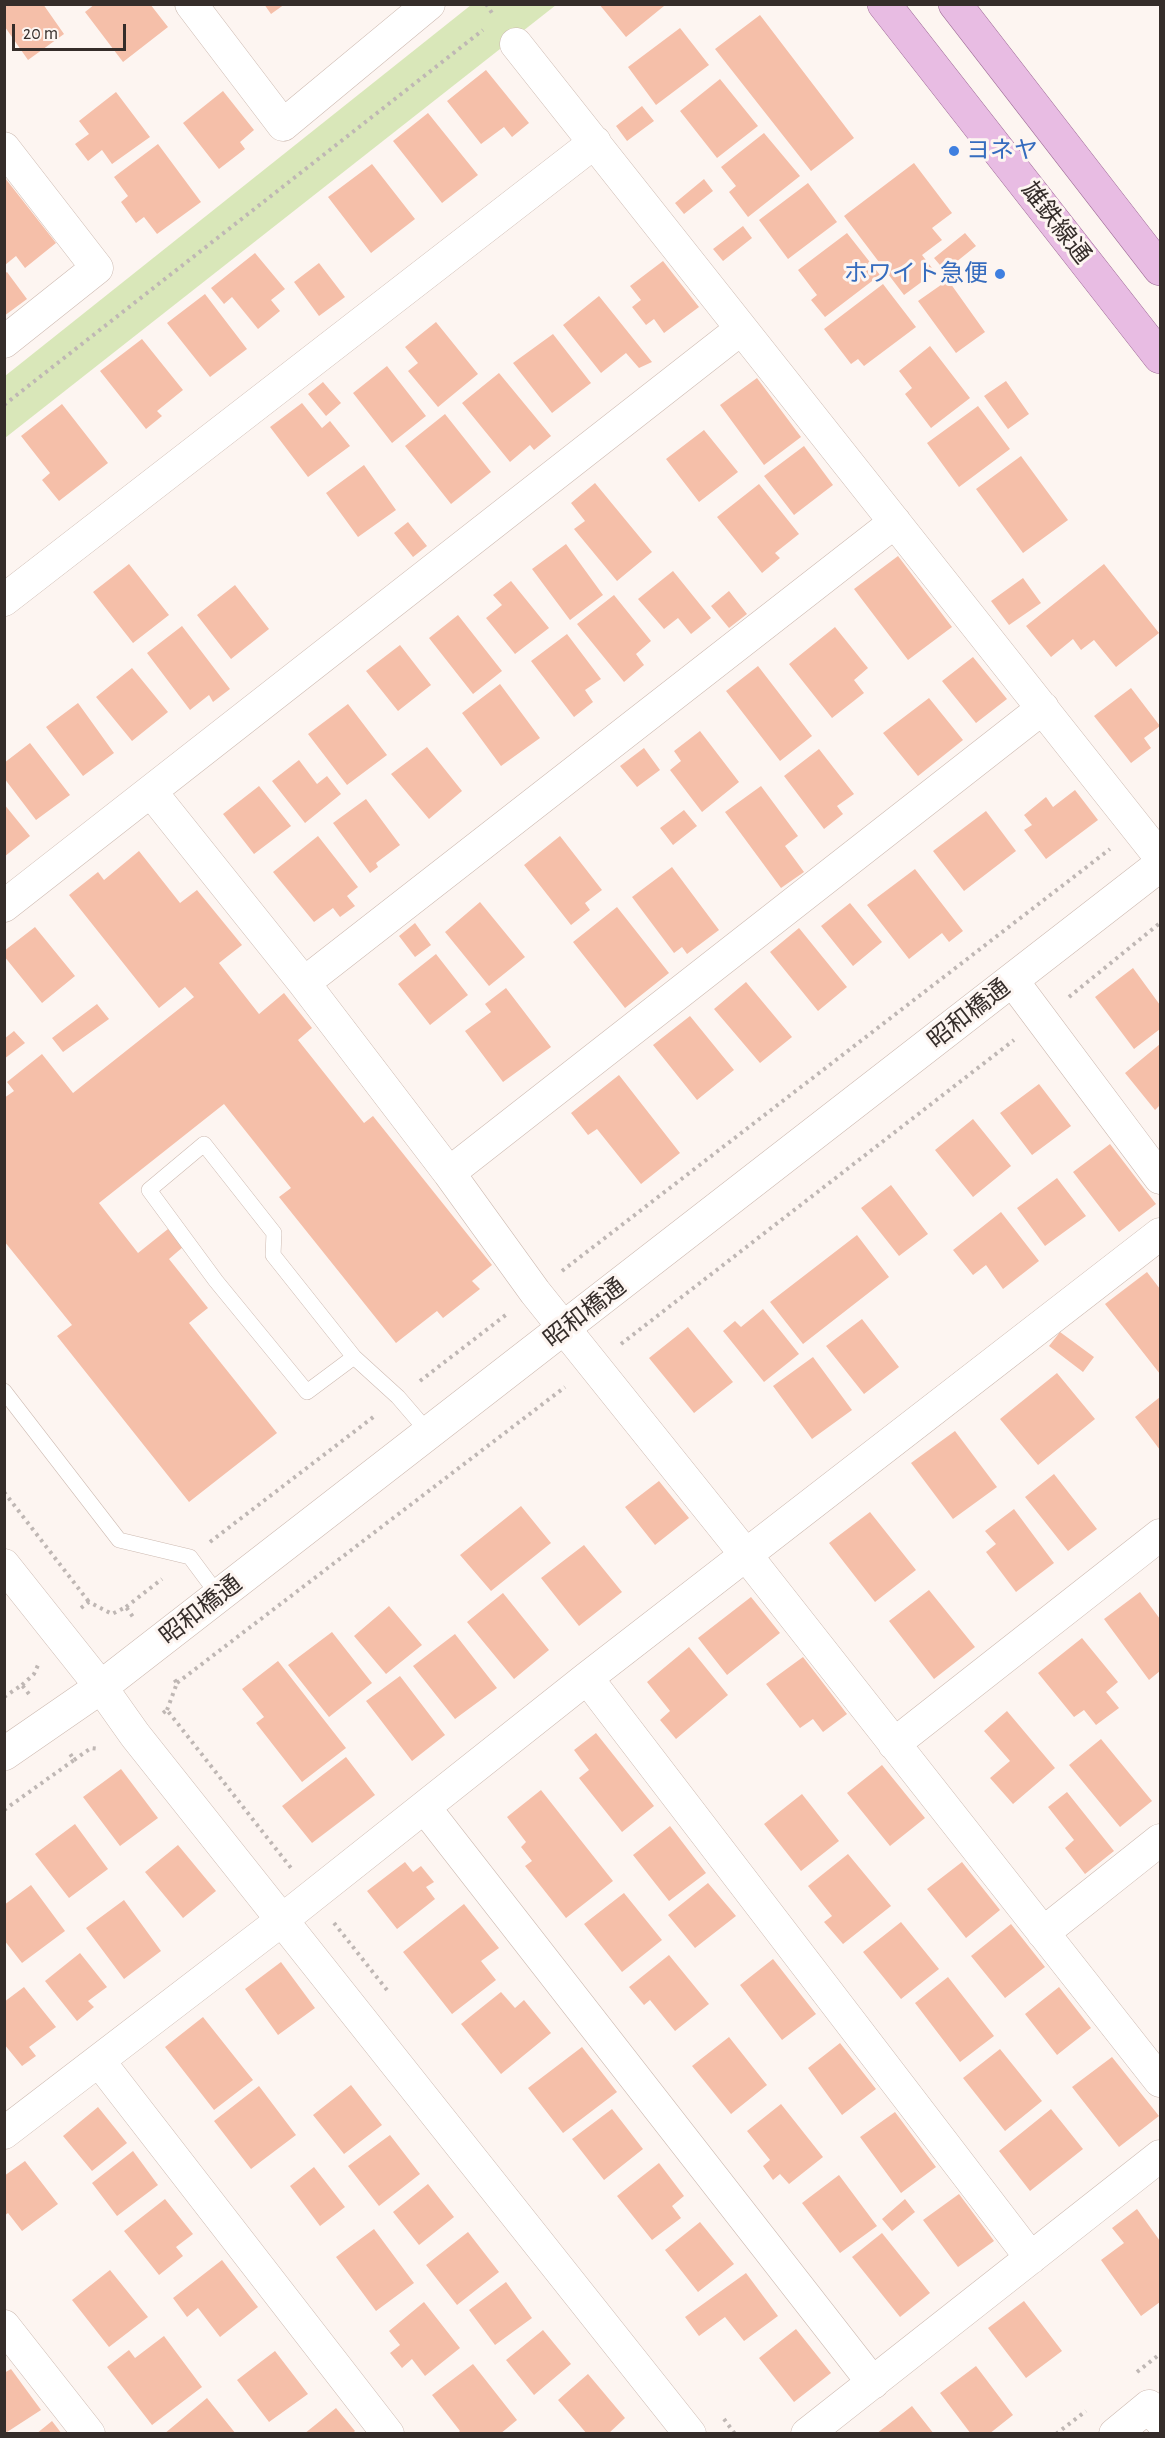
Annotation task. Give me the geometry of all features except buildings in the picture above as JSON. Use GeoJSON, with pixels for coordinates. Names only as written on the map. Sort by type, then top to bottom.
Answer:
{"type":"FeatureCollection","features":[{"type":"Feature","properties":{"kind":"main road","name":"雄鉄線通"},"geometry":{"type":"LineString","coordinates":[[884,4],[1161,357]]}},
{"type":"Feature","properties":{"kind":"main road"},"geometry":{"type":"LineString","coordinates":[[955,4],[1161,269]]}},
{"type":"Feature","properties":{"kind":"street"},"geometry":{"type":"LineString","coordinates":[[190,4],[283,125],[429,4]]}},
{"type":"Feature","properties":{"kind":"street"},"geometry":{"type":"LineString","coordinates":[[516,44],[1161,857]]}},
{"type":"Feature","properties":{"kind":"street"},"geometry":{"type":"LineString","coordinates":[[4,600],[595,142]]}},
{"type":"Feature","properties":{"kind":"street"},"geometry":{"type":"LineString","coordinates":[[4,148],[97,268],[4,342]]}},
{"type":"Feature","properties":{"kind":"street"},"geometry":{"type":"LineString","coordinates":[[4,906],[152,793],[741,329]]}},
{"type":"Feature","properties":{"kind":"street"},"geometry":{"type":"LineString","coordinates":[[304,983],[895,522]]}},
{"type":"Feature","properties":{"kind":"street"},"geometry":{"type":"LineString","coordinates":[[449,1173],[1043,708]]}},
{"type":"Feature","properties":{"kind":"street"},"geometry":{"type":"LineString","coordinates":[[152,793],[304,983],[449,1173],[535,1292],[746,1554],[1161,2081]]}},
{"type":"Feature","properties":{"kind":"street","name":"昭和橋通"},"geometry":{"type":"LineString","coordinates":[[4,1754],[101,1687],[1161,865]]}},
{"type":"Feature","properties":{"kind":"street"},"geometry":{"type":"LineString","coordinates":[[1012,980],[1161,1178]]}},
{"type":"Feature","properties":{"kind":"street"},"geometry":{"type":"LineString","coordinates":[[4,2133],[282,1920],[587,1678],[1161,1234]]}},
{"type":"Feature","properties":{"kind":"street"},"geometry":{"type":"LineString","coordinates":[[894,1744],[1161,1535]]}},
{"type":"Feature","properties":{"kind":"street"},"geometry":{"type":"LineString","coordinates":[[4,1565],[101,1687],[135,1735],[690,2433]]}},
{"type":"Feature","properties":{"kind":"street"},"geometry":{"type":"LineString","coordinates":[[587,1678],[1031,2258]]}},
{"type":"Feature","properties":{"kind":"street"},"geometry":{"type":"LineString","coordinates":[[425,1808],[873,2383]]}},
{"type":"Feature","properties":{"kind":"street"},"geometry":{"type":"LineString","coordinates":[[1043,1933],[1161,1840]]}},
{"type":"Feature","properties":{"kind":"street"},"geometry":{"type":"LineString","coordinates":[[99,2061],[388,2433]]}},
{"type":"Feature","properties":{"kind":"street"},"geometry":{"type":"LineString","coordinates":[[807,2433],[1161,2156]]}},
{"type":"Feature","properties":{"kind":"street"},"geometry":{"type":"LineString","coordinates":[[4,2326],[89,2433]]}},
{"type":"Feature","properties":{"kind":"street"},"geometry":{"type":"LineString","coordinates":[[1115,2433],[1149,2406],[1161,2420]]}},
{"type":"Feature","properties":{"kind":"lane"},"geometry":{"type":"LineString","coordinates":[[354,1357],[307,1392],[216,1281],[149,1190],[204,1144],[274,1233],[273,1255],[354,1357],[398,1397],[429,1433]]}},
{"type":"Feature","properties":{"kind":"lane"},"geometry":{"type":"LineString","coordinates":[[4,1391],[119,1540],[189,1557],[219,1596]]}},
{"type":"Feature","properties":{"kind":"path"},"geometry":{"type":"LineString","coordinates":[[4,405],[497,19]]}},
{"type":"Feature","properties":{"kind":"path"},"geometry":{"type":"LineString","coordinates":[[126,1607],[1137,828]]}},
{"type":"Feature","properties":{"kind":"path"},"geometry":{"type":"LineString","coordinates":[[177,1683],[594,1365],[1041,1019],[1161,923]]}},
{"type":"Feature","properties":{"kind":"path"},"geometry":{"type":"LineString","coordinates":[[4,1492],[89,1602]]}},
{"type":"Feature","properties":{"kind":"green space"},"geometry":{"type":"Polygon","coordinates":[[[471,5],[556,5],[5,438],[5,376],[471,5]]]}},
{"type":"Feature","properties":{"kind":"place","name":"ヨネヤ"},"geometry":{"type":"Point","coordinates":[954,151]}},
{"type":"Feature","properties":{"kind":"place","name":"ホワイト急便"},"geometry":{"type":"Point","coordinates":[1000,274]}}]}
